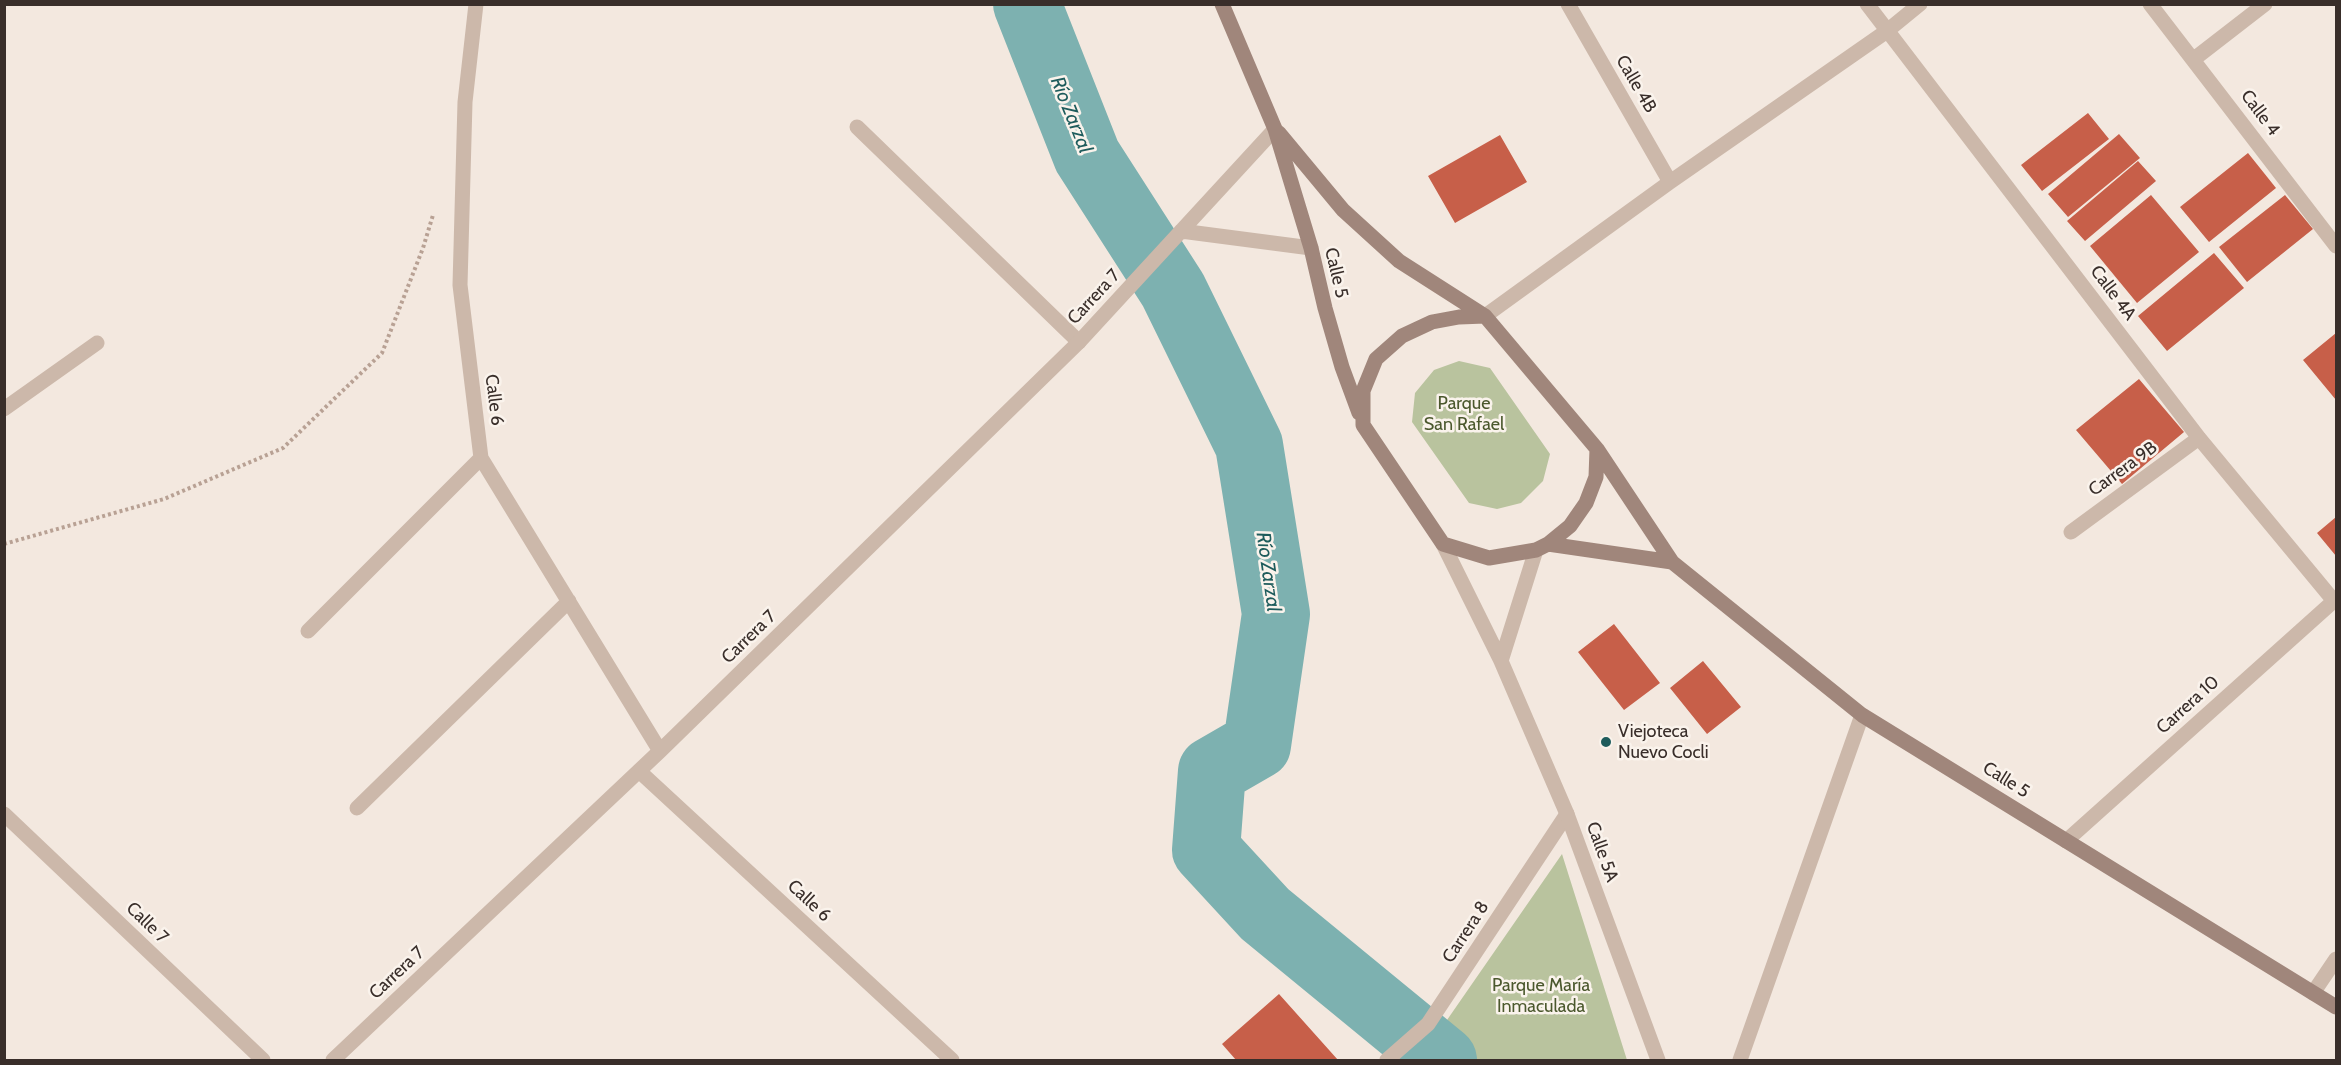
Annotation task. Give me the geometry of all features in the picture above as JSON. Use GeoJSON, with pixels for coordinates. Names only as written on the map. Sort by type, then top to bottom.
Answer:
{"type":"FeatureCollection","features":[{"type":"Feature","properties":{"kind":"main road","name":"Calle 5"},"geometry":{"type":"LineString","coordinates":[[1222,4],[1275,129],[1311,249],[1342,367],[1363,424],[1443,544]]}},
{"type":"Feature","properties":{"kind":"main road","name":"Calle 5"},"geometry":{"type":"LineString","coordinates":[[1275,129],[1343,210],[1399,261],[1485,316],[1597,449],[1672,562],[1862,715],[2337,1007]]}},
{"type":"Feature","properties":{"kind":"main road"},"geometry":{"type":"LineString","coordinates":[[1363,424],[1363,391],[1376,359],[1402,336],[1432,322],[1459,317],[1485,316]]}},
{"type":"Feature","properties":{"kind":"main road"},"geometry":{"type":"LineString","coordinates":[[1542,547],[1570,526],[1586,503],[1596,477],[1597,449]]}},
{"type":"Feature","properties":{"kind":"main road"},"geometry":{"type":"LineString","coordinates":[[1443,544],[1489,558],[1542,547],[1672,562]]}},
{"type":"Feature","properties":{"kind":"street","name":"Calle 6"},"geometry":{"type":"LineString","coordinates":[[476,4],[465,102],[460,285],[481,458],[660,751]]}},
{"type":"Feature","properties":{"kind":"street","name":"Calle 4B"},"geometry":{"type":"LineString","coordinates":[[1568,4],[1670,182]]}},
{"type":"Feature","properties":{"kind":"street","name":"Calle 4A"},"geometry":{"type":"LineString","coordinates":[[1867,4],[2199,438],[2335,600]]}},
{"type":"Feature","properties":{"kind":"street"},"geometry":{"type":"LineString","coordinates":[[1485,316],[1670,182],[1887,31],[1920,4]]}},
{"type":"Feature","properties":{"kind":"street","name":"Calle 4"},"geometry":{"type":"LineString","coordinates":[[2150,4],[2337,246]]}},
{"type":"Feature","properties":{"kind":"street"},"geometry":{"type":"LineString","coordinates":[[2194,59],[2265,4]]}},
{"type":"Feature","properties":{"kind":"street"},"geometry":{"type":"LineString","coordinates":[[857,127],[1079,342]]}},
{"type":"Feature","properties":{"kind":"street","name":"Carrera 7"},"geometry":{"type":"LineString","coordinates":[[333,1060],[660,751],[1079,342],[1275,129]]}},
{"type":"Feature","properties":{"kind":"street"},"geometry":{"type":"LineString","coordinates":[[1181,231],[1311,249]]}},
{"type":"Feature","properties":{"kind":"street"},"geometry":{"type":"LineString","coordinates":[[4,409],[97,344]]}},
{"type":"Feature","properties":{"kind":"street","name":"Carrera 9B"},"geometry":{"type":"LineString","coordinates":[[2071,532],[2199,438]]}},
{"type":"Feature","properties":{"kind":"street"},"geometry":{"type":"LineString","coordinates":[[308,631],[481,458]]}},
{"type":"Feature","properties":{"kind":"street","name":"Calle 5A"},"geometry":{"type":"LineString","coordinates":[[1443,544],[1502,661],[1567,814],[1658,1060]]}},
{"type":"Feature","properties":{"kind":"street"},"geometry":{"type":"LineString","coordinates":[[1502,661],[1542,547]]}},
{"type":"Feature","properties":{"kind":"street","name":"Carrera 10"},"geometry":{"type":"LineString","coordinates":[[2066,841],[2335,600]]}},
{"type":"Feature","properties":{"kind":"street"},"geometry":{"type":"LineString","coordinates":[[357,808],[569,601]]}},
{"type":"Feature","properties":{"kind":"street"},"geometry":{"type":"LineString","coordinates":[[1740,1060],[1862,715]]}},
{"type":"Feature","properties":{"kind":"street","name":"Calle 6"},"geometry":{"type":"LineString","coordinates":[[639,771],[952,1060]]}},
{"type":"Feature","properties":{"kind":"street","name":"Calle 7"},"geometry":{"type":"LineString","coordinates":[[4,814],[263,1060]]}},
{"type":"Feature","properties":{"kind":"street","name":"Carrera 8"},"geometry":{"type":"LineString","coordinates":[[1387,1060],[1428,1024],[1567,814]]}},
{"type":"Feature","properties":{"kind":"street"},"geometry":{"type":"LineString","coordinates":[[2313,993],[2337,959]]}},
{"type":"Feature","properties":{"kind":"path"},"geometry":{"type":"LineString","coordinates":[[4,544],[164,500],[283,448],[382,353],[423,248],[433,214]]}},
{"type":"Feature","properties":{"kind":"green space","name":"Parque San Rafael"},"geometry":{"type":"Polygon","coordinates":[[[1459,361],[1490,368],[1550,454],[1543,481],[1521,503],[1497,509],[1469,503],[1412,422],[1415,393],[1434,370],[1459,361]]]}},
{"type":"Feature","properties":{"kind":"green space","name":"Parque María Inmaculada"},"geometry":{"type":"Polygon","coordinates":[[[1562,854],[1627,1060],[1472,1060],[1447,1020],[1562,854]]]}},
{"type":"Feature","properties":{"kind":"building"},"geometry":{"type":"Polygon","coordinates":[[[2088,113],[2109,139],[2042,191],[2021,165],[2088,113]]]}},
{"type":"Feature","properties":{"kind":"building"},"geometry":{"type":"Polygon","coordinates":[[[2119,134],[2140,158],[2068,217],[2048,194],[2119,134]]]}},
{"type":"Feature","properties":{"kind":"building"},"geometry":{"type":"Polygon","coordinates":[[[1500,135],[1527,182],[1455,223],[1428,176],[1500,135]]]}},
{"type":"Feature","properties":{"kind":"building"},"geometry":{"type":"Polygon","coordinates":[[[2248,153],[2276,188],[2209,242],[2180,207],[2248,153]]]}},
{"type":"Feature","properties":{"kind":"building"},"geometry":{"type":"Polygon","coordinates":[[[2138,161],[2156,181],[2085,241],[2067,221],[2138,161]]]}},
{"type":"Feature","properties":{"kind":"building"},"geometry":{"type":"Polygon","coordinates":[[[2151,195],[2199,252],[2137,303],[2090,246],[2151,195]]]}},
{"type":"Feature","properties":{"kind":"building"},"geometry":{"type":"Polygon","coordinates":[[[2285,195],[2313,229],[2247,282],[2219,247],[2285,195]]]}},
{"type":"Feature","properties":{"kind":"building"},"geometry":{"type":"Polygon","coordinates":[[[2214,253],[2244,288],[2167,351],[2138,316],[2214,253]]]}},
{"type":"Feature","properties":{"kind":"building"},"geometry":{"type":"Polygon","coordinates":[[[2336,333],[2336,400],[2303,360],[2336,333]]]}},
{"type":"Feature","properties":{"kind":"building"},"geometry":{"type":"Polygon","coordinates":[[[2139,379],[2184,432],[2122,484],[2076,430],[2139,379]]]}},
{"type":"Feature","properties":{"kind":"building"},"geometry":{"type":"Polygon","coordinates":[[[2336,517],[2336,556],[2317,533],[2336,517]]]}},
{"type":"Feature","properties":{"kind":"building"},"geometry":{"type":"Polygon","coordinates":[[[1614,624],[1660,683],[1624,710],[1578,652],[1614,624]]]}},
{"type":"Feature","properties":{"kind":"building"},"geometry":{"type":"Polygon","coordinates":[[[1703,661],[1741,707],[1707,734],[1670,688],[1703,661]]]}},
{"type":"Feature","properties":{"kind":"building"},"geometry":{"type":"Polygon","coordinates":[[[1279,994],[1338,1060],[1236,1060],[1222,1044],[1279,994]]]}},
{"type":"Feature","properties":{"kind":"waterway","name":"Río Zarzal"},"geometry":{"type":"LineString","coordinates":[[1027,4],[1087,156],[1173,290],[1249,445],[1276,614],[1257,745],[1212,771],[1206,850],[1265,914],[1443,1060]]}},
{"type":"Feature","properties":{"kind":"place","name":"Viejoteca Nuevo Cocli"},"geometry":{"type":"Point","coordinates":[1606,742]}}]}
